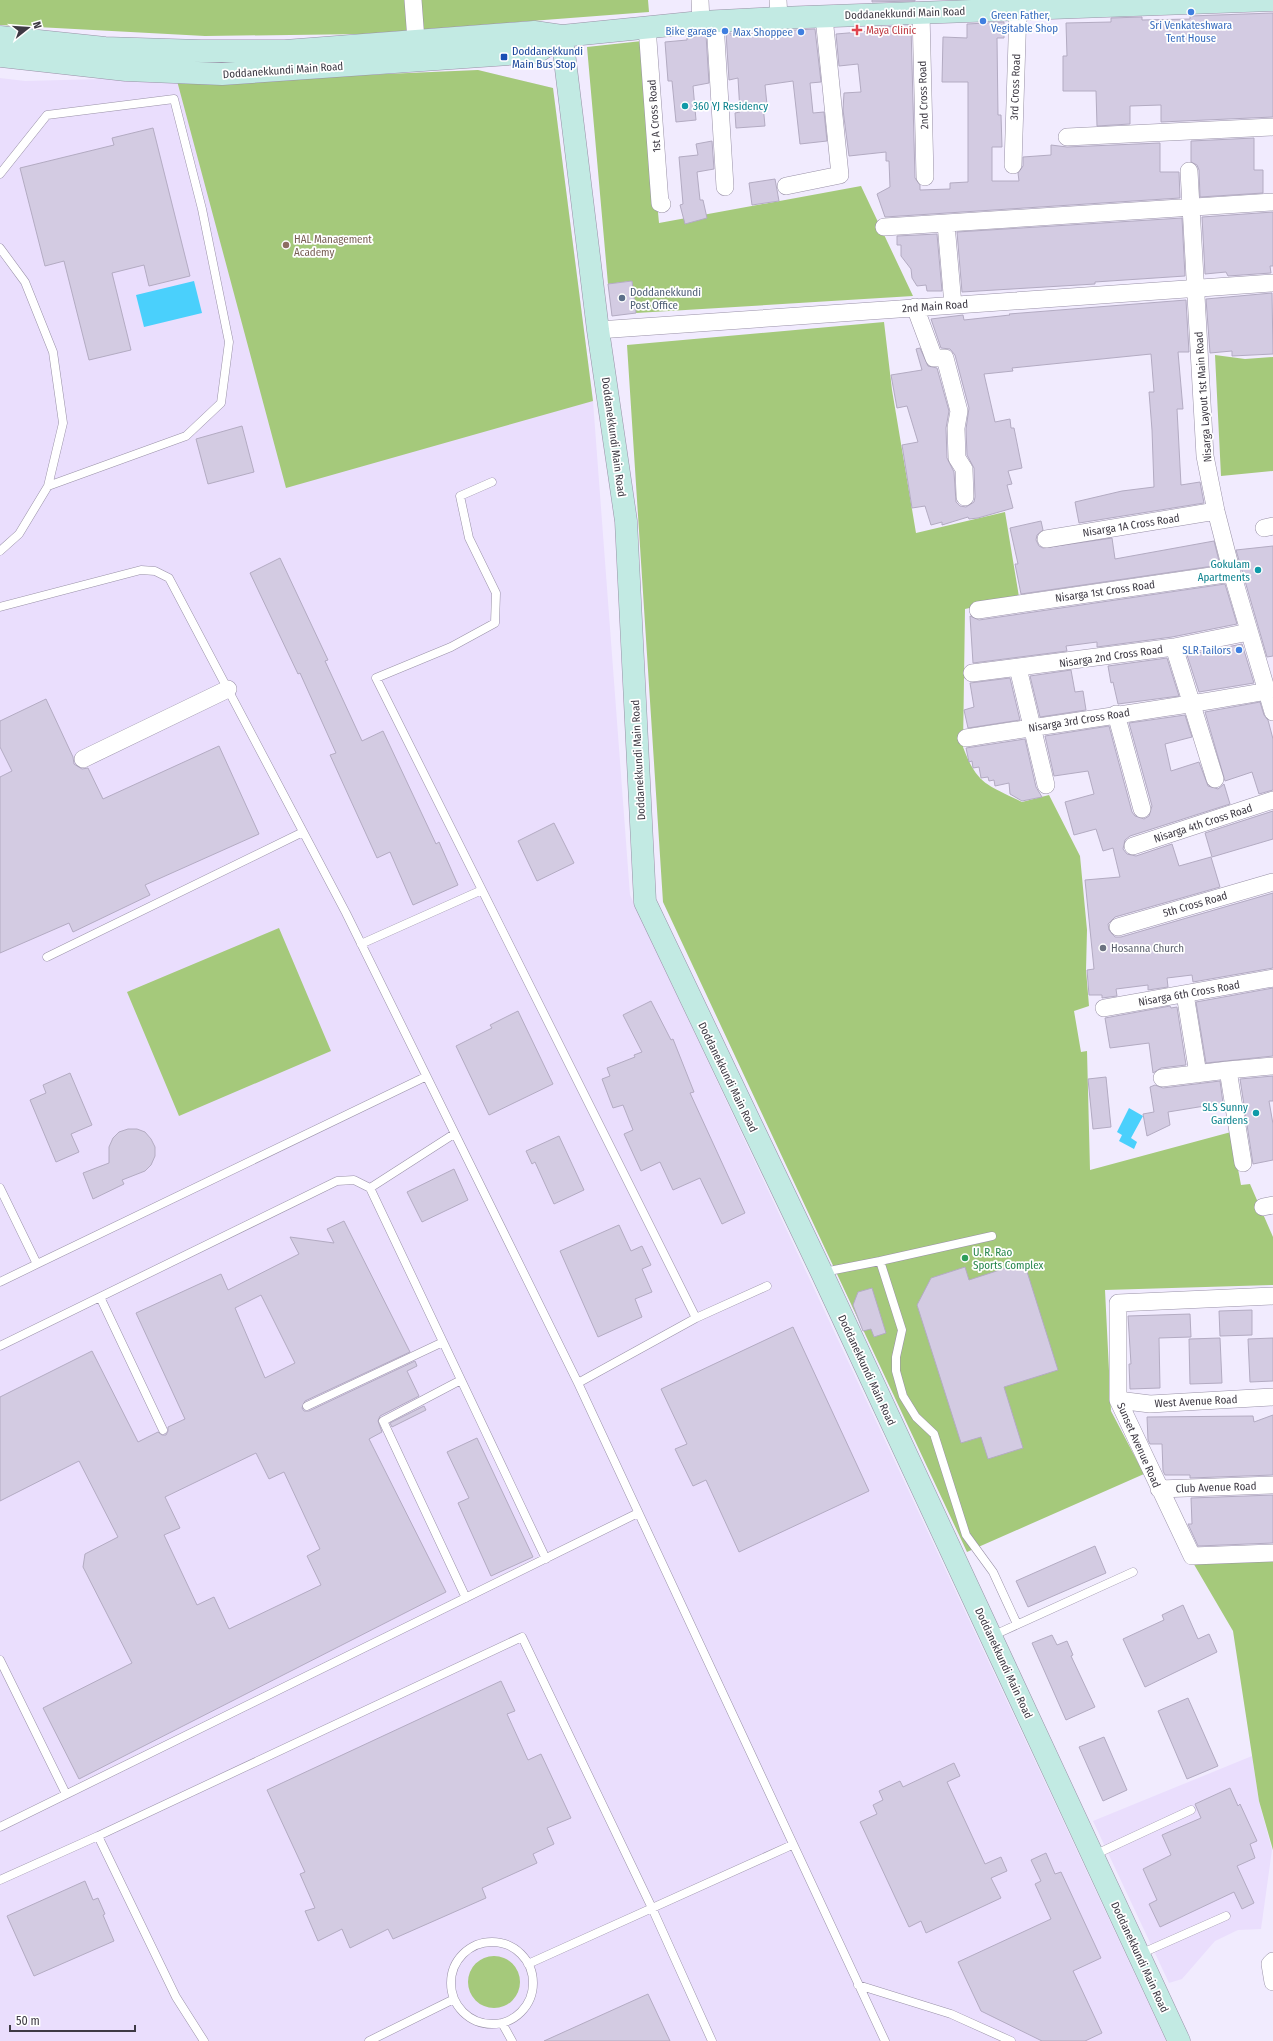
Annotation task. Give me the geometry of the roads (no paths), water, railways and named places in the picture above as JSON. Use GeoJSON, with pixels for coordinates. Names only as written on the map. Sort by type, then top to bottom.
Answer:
{"type":"FeatureCollection","features":[{"type":"Feature","properties":{"kind":"street"},"geometry":{"type":"LineString","coordinates":[[414,0],[416,40]]}},
{"type":"Feature","properties":{"kind":"street"},"geometry":{"type":"LineString","coordinates":[[700,0],[708,22],[726,187]]}},
{"type":"Feature","properties":{"kind":"street","name":"Doddanekkundi Main Road"},"geometry":{"type":"LineString","coordinates":[[0,37],[105,48],[201,51],[284,50],[534,32],[562,36],[708,22],[779,9],[824,17],[866,7],[921,13],[953,6],[1018,9],[1129,3],[1273,0]]}},
{"type":"Feature","properties":{"kind":"street","name":"3rd Cross Road"},"geometry":{"type":"LineString","coordinates":[[1013,165],[1018,9]]}},
{"type":"Feature","properties":{"kind":"street","name":"2nd Cross Road"},"geometry":{"type":"LineString","coordinates":[[921,13],[925,177]]}},
{"type":"Feature","properties":{"kind":"street"},"geometry":{"type":"LineString","coordinates":[[786,186],[840,175],[824,17]]}},
{"type":"Feature","properties":{"kind":"street","name":"1st A Cross Road"},"geometry":{"type":"LineString","coordinates":[[647,27],[660,203],[662,204]]}},
{"type":"Feature","properties":{"kind":"street","name":"Doddanekkundi Main Road"},"geometry":{"type":"LineString","coordinates":[[0,56],[126,70],[222,74],[537,52],[562,36]]}},
{"type":"Feature","properties":{"kind":"street","name":"Doddanekkundi Main Road"},"geometry":{"type":"LineString","coordinates":[[562,36],[598,330],[626,521],[645,902],[822,1273],[1179,2041]]}},
{"type":"Feature","properties":{"kind":"street"},"geometry":{"type":"LineString","coordinates":[[1067,137],[1273,127]]}},
{"type":"Feature","properties":{"kind":"street","name":"Nisarga Layout 1st Main Road"},"geometry":{"type":"LineString","coordinates":[[1189,171],[1205,456],[1216,511],[1232,573],[1273,712]]}},
{"type":"Feature","properties":{"kind":"street"},"geometry":{"type":"LineString","coordinates":[[884,227],[1273,202]]}},
{"type":"Feature","properties":{"kind":"street"},"geometry":{"type":"LineString","coordinates":[[946,224],[953,305]]}},
{"type":"Feature","properties":{"kind":"street","name":"2nd Main Road"},"geometry":{"type":"LineString","coordinates":[[598,330],[915,307],[1196,290],[1273,283]]}},
{"type":"Feature","properties":{"kind":"street"},"geometry":{"type":"LineString","coordinates":[[915,307],[934,358],[945,358],[959,411],[956,428],[957,458],[964,469],[964,497]]}},
{"type":"Feature","properties":{"kind":"street","name":"Nisarga 1A Cross Road"},"geometry":{"type":"LineString","coordinates":[[1046,539],[1216,511]]}},
{"type":"Feature","properties":{"kind":"street","name":"Nisarga 1st Cross Road"},"geometry":{"type":"LineString","coordinates":[[978,610],[1232,573]]}},
{"type":"Feature","properties":{"kind":"street","name":"Nisarga 2nd Cross Road"},"geometry":{"type":"LineString","coordinates":[[972,673],[1174,647],[1249,632]]}},
{"type":"Feature","properties":{"kind":"street"},"geometry":{"type":"LineString","coordinates":[[1174,647],[1215,779]]}},
{"type":"Feature","properties":{"kind":"street"},"geometry":{"type":"LineString","coordinates":[[1018,668],[1046,785]]}},
{"type":"Feature","properties":{"kind":"street"},"geometry":{"type":"LineString","coordinates":[[84,759],[228,689]]}},
{"type":"Feature","properties":{"kind":"street","name":"Nisarga 3rd Cross Road"},"geometry":{"type":"LineString","coordinates":[[966,738],[1116,714],[1192,704],[1267,691]]}},
{"type":"Feature","properties":{"kind":"street"},"geometry":{"type":"LineString","coordinates":[[1116,714],[1142,809]]}},
{"type":"Feature","properties":{"kind":"street","name":"Nisarga 4th Cross Road"},"geometry":{"type":"LineString","coordinates":[[1133,846],[1273,800]]}},
{"type":"Feature","properties":{"kind":"street","name":"5th Cross Road"},"geometry":{"type":"LineString","coordinates":[[1118,927],[1273,882]]}},
{"type":"Feature","properties":{"kind":"street","name":"Nisarga 6th Cross Road"},"geometry":{"type":"LineString","coordinates":[[1104,1008],[1273,978]]}},
{"type":"Feature","properties":{"kind":"street"},"geometry":{"type":"LineString","coordinates":[[1185,994],[1198,1074]]}},
{"type":"Feature","properties":{"kind":"street"},"geometry":{"type":"LineString","coordinates":[[1162,1078],[1273,1066]]}},
{"type":"Feature","properties":{"kind":"street"},"geometry":{"type":"LineString","coordinates":[[1228,1070],[1244,1163]]}},
{"type":"Feature","properties":{"kind":"street","name":"Sunset Avenue Road"},"geometry":{"type":"LineString","coordinates":[[1273,1296],[1118,1303],[1118,1400],[1192,1556],[1273,1553]]}},
{"type":"Feature","properties":{"kind":"street","name":"West Avenue Road"},"geometry":{"type":"LineString","coordinates":[[1118,1400],[1150,1404],[1273,1397]]}},
{"type":"Feature","properties":{"kind":"street","name":"Club Avenue Road"},"geometry":{"type":"LineString","coordinates":[[1159,1489],[1273,1485]]}},
{"type":"Feature","properties":{"kind":"street"},"geometry":{"type":"LineString","coordinates":[[1273,1961],[1270,1964],[1273,1982]]}},
{"type":"Feature","properties":{"kind":"lane"},"geometry":{"type":"LineString","coordinates":[[0,174],[47,115],[174,99],[202,209],[229,342],[221,403],[186,436],[48,486]]}},
{"type":"Feature","properties":{"kind":"lane"},"geometry":{"type":"LineString","coordinates":[[0,248],[25,282],[53,352],[63,423],[48,486],[19,534],[0,551]]}},
{"type":"Feature","properties":{"kind":"lane"},"geometry":{"type":"LineString","coordinates":[[492,482],[460,496],[469,538],[496,594],[495,623],[451,647],[376,678],[696,1318]]}},
{"type":"Feature","properties":{"kind":"lane"},"geometry":{"type":"LineString","coordinates":[[0,607],[141,570],[155,571],[169,578],[361,944],[425,1077],[578,1383],[792,1845],[885,2041]]}},
{"type":"Feature","properties":{"kind":"lane"},"geometry":{"type":"LineString","coordinates":[[47,957],[303,832]]}},
{"type":"Feature","properties":{"kind":"lane"},"geometry":{"type":"LineString","coordinates":[[361,944],[482,890]]}},
{"type":"Feature","properties":{"kind":"lane"},"geometry":{"type":"LineString","coordinates":[[0,1282],[425,1077]]}},
{"type":"Feature","properties":{"kind":"lane"},"geometry":{"type":"LineString","coordinates":[[370,1188],[454,1134]]}},
{"type":"Feature","properties":{"kind":"lane"},"geometry":{"type":"LineString","coordinates":[[0,1346],[337,1181],[354,1180],[370,1188],[546,1559]]}},
{"type":"Feature","properties":{"kind":"lane"},"geometry":{"type":"LineString","coordinates":[[0,1188],[37,1264]]}},
{"type":"Feature","properties":{"kind":"lane"},"geometry":{"type":"LineString","coordinates":[[822,1273],[992,1236]]}},
{"type":"Feature","properties":{"kind":"lane"},"geometry":{"type":"LineString","coordinates":[[880,1261],[902,1330],[896,1357],[896,1371],[903,1396],[916,1417],[934,1434],[966,1535],[993,1572],[1017,1624]]}},
{"type":"Feature","properties":{"kind":"lane"},"geometry":{"type":"LineString","coordinates":[[578,1383],[696,1318],[767,1286]]}},
{"type":"Feature","properties":{"kind":"lane"},"geometry":{"type":"LineString","coordinates":[[100,1296],[163,1430]]}},
{"type":"Feature","properties":{"kind":"lane"},"geometry":{"type":"LineString","coordinates":[[307,1406],[443,1342]]}},
{"type":"Feature","properties":{"kind":"lane"},"geometry":{"type":"LineString","coordinates":[[461,1380],[383,1421],[466,1598]]}},
{"type":"Feature","properties":{"kind":"lane"},"geometry":{"type":"LineString","coordinates":[[0,1827],[638,1513]]}},
{"type":"Feature","properties":{"kind":"lane"},"geometry":{"type":"LineString","coordinates":[[991,1636],[1133,1572]]}},
{"type":"Feature","properties":{"kind":"lane"},"geometry":{"type":"LineString","coordinates":[[0,1880],[98,1836],[522,1637],[652,1908],[712,2041]]}},
{"type":"Feature","properties":{"kind":"lane"},"geometry":{"type":"LineString","coordinates":[[0,1660],[66,1794]]}},
{"type":"Feature","properties":{"kind":"lane"},"geometry":{"type":"LineString","coordinates":[[1093,1856],[1191,1810]]}},
{"type":"Feature","properties":{"kind":"lane"},"geometry":{"type":"LineString","coordinates":[[98,1836],[176,1997],[204,2041]]}},
{"type":"Feature","properties":{"kind":"lane"},"geometry":{"type":"LineString","coordinates":[[528,1964],[792,1845]]}},
{"type":"Feature","properties":{"kind":"lane"},"geometry":{"type":"LineString","coordinates":[[1139,1954],[1226,1916]]}},
{"type":"Feature","properties":{"kind":"lane"},"geometry":{"type":"LineString","coordinates":[[495,1941],[508,1945],[520,1952],[528,1964],[533,1982],[530,2000],[523,2010],[514,2018],[502,2023],[491,2024],[480,2022],[469,2017],[454,1999],[451,1986],[452,1971],[458,1959],[468,1949],[481,1943],[495,1941]]}},
{"type":"Feature","properties":{"kind":"lane"},"geometry":{"type":"LineString","coordinates":[[858,1985],[951,2014],[1011,2041]]}},
{"type":"Feature","properties":{"kind":"lane"},"geometry":{"type":"LineString","coordinates":[[369,2041],[454,1999]]}},
{"type":"Feature","properties":{"kind":"lane"},"geometry":{"type":"LineString","coordinates":[[502,2023],[512,2041]]}},
{"type":"Feature","properties":{"kind":"water"},"geometry":{"type":"Polygon","coordinates":[[[194,281],[202,313],[144,327],[136,295],[194,281]]]}},
{"type":"Feature","properties":{"kind":"water"},"geometry":{"type":"Polygon","coordinates":[[[1129,1108],[1143,1116],[1131,1138],[1137,1142],[1134,1149],[1119,1141],[1122,1135],[1117,1132],[1129,1108]]]}},
{"type":"Feature","properties":{"kind":"place","name":"Sri Venkateshwara Tent House"},"geometry":{"type":"Point","coordinates":[1191,12]}},
{"type":"Feature","properties":{"kind":"place","name":"Green Father, Vegitable Shop"},"geometry":{"type":"Point","coordinates":[983,21]}},
{"type":"Feature","properties":{"kind":"place","name":"Maya Clinic"},"geometry":{"type":"Point","coordinates":[857,30]}},
{"type":"Feature","properties":{"kind":"place","name":"Bike garage"},"geometry":{"type":"Point","coordinates":[725,31]}},
{"type":"Feature","properties":{"kind":"place","name":"Max Shoppee"},"geometry":{"type":"Point","coordinates":[801,32]}},
{"type":"Feature","properties":{"kind":"place","name":"Doddanekkundi Main Bus Stop"},"geometry":{"type":"Point","coordinates":[504,57]}},
{"type":"Feature","properties":{"kind":"place","name":"360 YJ Residency"},"geometry":{"type":"Point","coordinates":[685,106]}},
{"type":"Feature","properties":{"kind":"place","name":"HAL Management Academy"},"geometry":{"type":"Point","coordinates":[286,245]}},
{"type":"Feature","properties":{"kind":"place","name":"Doddanekkundi Post Office"},"geometry":{"type":"Point","coordinates":[622,298]}},
{"type":"Feature","properties":{"kind":"place","name":"Gokulam Apartments"},"geometry":{"type":"Point","coordinates":[1258,570]}},
{"type":"Feature","properties":{"kind":"place","name":"SLR Tailors"},"geometry":{"type":"Point","coordinates":[1239,650]}},
{"type":"Feature","properties":{"kind":"place","name":"Hosanna Church"},"geometry":{"type":"Point","coordinates":[1103,948]}},
{"type":"Feature","properties":{"kind":"place","name":"SLS Sunny Gardens"},"geometry":{"type":"Point","coordinates":[1256,1113]}},
{"type":"Feature","properties":{"kind":"place","name":"U. R. Rao Sports Complex"},"geometry":{"type":"Point","coordinates":[965,1258]}}]}
